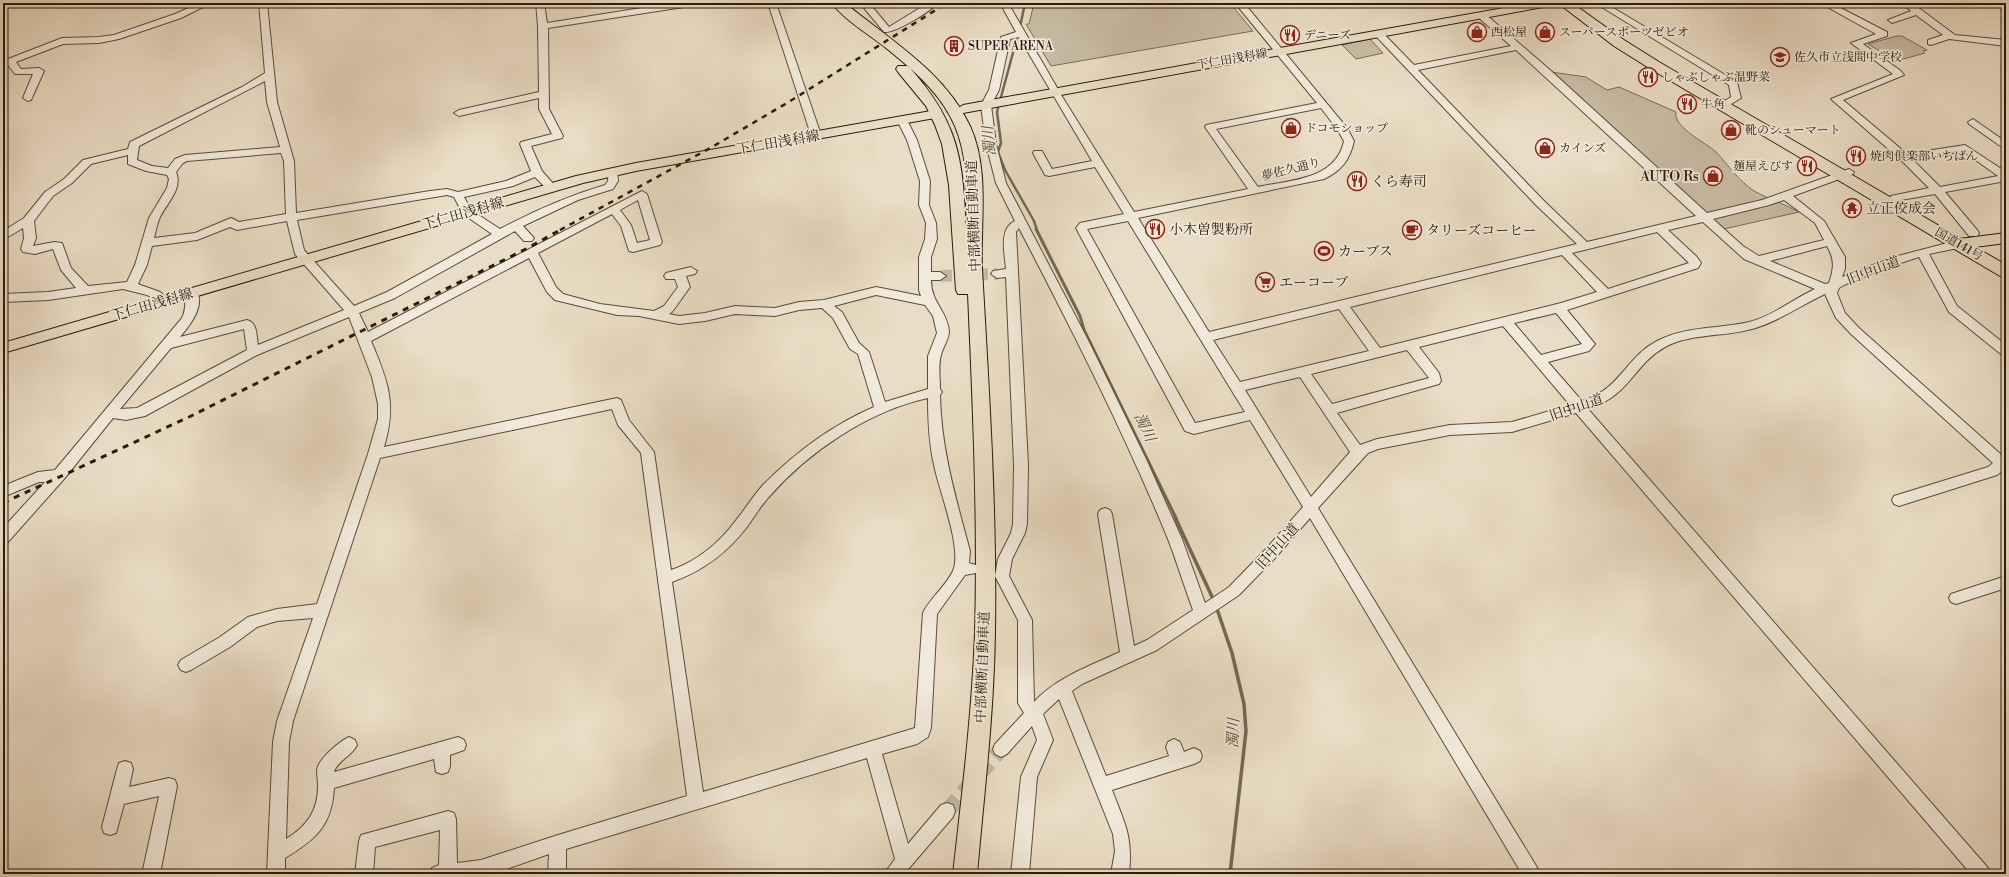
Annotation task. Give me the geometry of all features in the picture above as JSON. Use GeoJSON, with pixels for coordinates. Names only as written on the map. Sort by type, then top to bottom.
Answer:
{"type":"FeatureCollection","features":[{"type":"Feature","properties":{"kind":"highway","name":"中部横断自動車道"},"geometry":{"type":"LineString","coordinates":[[831,3],[914,80],[934,106],[946,132],[956,176],[965,299],[982,460]]}},
{"type":"Feature","properties":{"kind":"highway","name":"中部横断自動車道"},"geometry":{"type":"LineString","coordinates":[[838,3],[927,76],[939,89],[958,116],[969,142],[975,174],[974,233],[982,460],[985,632],[977,763],[966,874]]}},
{"type":"Feature","properties":{"kind":"highway","name":"国道141号"},"geometry":{"type":"LineString","coordinates":[[1564,3],[1643,58],[1845,173],[1967,240],[2006,272]]}},
{"type":"Feature","properties":{"kind":"highway","name":"国道141号"},"geometry":{"type":"LineString","coordinates":[[1574,3],[1639,49],[1845,173],[1895,198],[2006,263]]}},
{"type":"Feature","properties":{"kind":"main road","name":"下仁田浅科線"},"geometry":{"type":"LineString","coordinates":[[962,109],[1549,3]]}},
{"type":"Feature","properties":{"kind":"main road","name":"下仁田浅科線"},"geometry":{"type":"LineString","coordinates":[[3,348],[551,187],[612,171],[931,115]]}},
{"type":"Feature","properties":{"kind":"main road","name":"旧中山道"},"geometry":{"type":"LineString","coordinates":[[1967,240],[2006,238]]}},
{"type":"Feature","properties":{"kind":"street"},"geometry":{"type":"LineString","coordinates":[[28,98],[39,71],[18,72],[7,62],[62,41],[99,40],[116,37],[178,16],[208,3]]}},
{"type":"Feature","properties":{"kind":"street"},"geometry":{"type":"LineString","coordinates":[[264,3],[272,102],[289,161],[291,216],[295,242],[305,259],[352,311],[364,339],[385,405],[384,422],[375,454],[285,721],[281,742],[276,874]]}},
{"type":"Feature","properties":{"kind":"street"},"geometry":{"type":"LineString","coordinates":[[540,3],[543,26],[544,109],[558,136],[525,144],[537,172],[551,187]]}},
{"type":"Feature","properties":{"kind":"street"},"geometry":{"type":"LineString","coordinates":[[543,26],[690,3]]}},
{"type":"Feature","properties":{"kind":"street"},"geometry":{"type":"LineString","coordinates":[[772,3],[816,135]]}},
{"type":"Feature","properties":{"kind":"street"},"geometry":{"type":"LineString","coordinates":[[864,3],[887,30],[894,28],[934,3]]}},
{"type":"Feature","properties":{"kind":"street"},"geometry":{"type":"LineString","coordinates":[[1004,3],[1054,92],[1100,163],[1236,388],[1311,508],[1532,874]]}},
{"type":"Feature","properties":{"kind":"street","name":"夢佐久通り"},"geometry":{"type":"LineString","coordinates":[[1239,3],[1342,128],[1348,141],[1345,157],[1330,172],[1313,179],[1084,226],[1081,228],[1187,423],[1194,429],[1252,414]]}},
{"type":"Feature","properties":{"kind":"street"},"geometry":{"type":"LineString","coordinates":[[1599,3],[1734,84],[1736,98],[1728,102]]}},
{"type":"Feature","properties":{"kind":"street"},"geometry":{"type":"LineString","coordinates":[[1824,3],[1884,34],[1856,42],[1898,73],[1899,76],[1836,99],[1905,158],[1937,190],[1967,240]]}},
{"type":"Feature","properties":{"kind":"street"},"geometry":{"type":"LineString","coordinates":[[1906,3],[1949,36],[1959,39],[2006,43]]}},
{"type":"Feature","properties":{"kind":"street"},"geometry":{"type":"LineString","coordinates":[[1892,20],[1916,12]]}},
{"type":"Feature","properties":{"kind":"street"},"geometry":{"type":"LineString","coordinates":[[1481,15],[1739,249],[1759,260],[1829,288],[1834,303],[1847,323],[1898,371],[2005,465],[1992,471],[1898,500]]}},
{"type":"Feature","properties":{"kind":"street"},"geometry":{"type":"LineString","coordinates":[[1378,33],[1540,203],[1586,247]]}},
{"type":"Feature","properties":{"kind":"street"},"geometry":{"type":"LineString","coordinates":[[1001,749],[1050,696],[1063,688],[1152,645],[1202,613],[1175,540],[1146,472],[1090,356],[1000,183],[991,144],[989,104],[994,90],[1006,37],[1023,35]]}},
{"type":"Feature","properties":{"kind":"street"},"geometry":{"type":"LineString","coordinates":[[1931,42],[1949,36]]}},
{"type":"Feature","properties":{"kind":"street"},"geometry":{"type":"LineString","coordinates":[[1412,68],[1518,47]]}},
{"type":"Feature","properties":{"kind":"street"},"geometry":{"type":"LineString","coordinates":[[171,172],[136,164],[132,160],[133,146],[137,141],[245,89],[270,74]]}},
{"type":"Feature","properties":{"kind":"street"},"geometry":{"type":"LineString","coordinates":[[459,113],[544,94]]}},
{"type":"Feature","properties":{"kind":"street"},"geometry":{"type":"LineString","coordinates":[[1254,191],[1210,127],[1323,105]]}},
{"type":"Feature","properties":{"kind":"street"},"geometry":{"type":"LineString","coordinates":[[364,874],[367,841],[448,819],[443,873],[481,869],[558,843],[696,801],[911,739],[922,732],[930,613],[935,603],[966,569],[963,551],[940,464],[934,420],[936,392],[934,356],[943,333],[939,315],[929,302],[925,290],[925,256],[931,239],[931,223],[924,206],[925,181],[912,140],[902,120]]}},
{"type":"Feature","properties":{"kind":"street"},"geometry":{"type":"LineString","coordinates":[[1973,122],[2006,147]]}},
{"type":"Feature","properties":{"kind":"street"},"geometry":{"type":"LineString","coordinates":[[1905,158],[1965,148],[2006,178]]}},
{"type":"Feature","properties":{"kind":"street"},"geometry":{"type":"LineString","coordinates":[[171,172],[179,161],[185,158],[285,149]]}},
{"type":"Feature","properties":{"kind":"street"},"geometry":{"type":"LineString","coordinates":[[3,236],[28,221],[49,194],[68,181],[87,162],[132,151]]}},
{"type":"Feature","properties":{"kind":"street"},"geometry":{"type":"LineString","coordinates":[[1039,153],[1049,173],[1100,163]]}},
{"type":"Feature","properties":{"kind":"street"},"geometry":{"type":"LineString","coordinates":[[109,413],[126,415],[140,412],[253,352],[391,295],[426,277],[516,224],[554,206],[609,187],[613,181],[612,171]]}},
{"type":"Feature","properties":{"kind":"street"},"geometry":{"type":"LineString","coordinates":[[131,286],[141,265],[154,218],[172,188],[174,179],[171,172]]}},
{"type":"Feature","properties":{"kind":"street"},"geometry":{"type":"LineString","coordinates":[[147,243],[198,236],[231,222],[237,226],[291,216],[447,192],[458,195],[509,184],[537,172]]}},
{"type":"Feature","properties":{"kind":"street"},"geometry":{"type":"LineString","coordinates":[[1206,337],[1586,247],[1787,197],[1845,173]]}},
{"type":"Feature","properties":{"kind":"street"},"geometry":{"type":"LineString","coordinates":[[1895,198],[2006,178]]}},
{"type":"Feature","properties":{"kind":"street"},"geometry":{"type":"LineString","coordinates":[[364,339],[642,194],[656,242],[633,248],[626,226],[614,209]]}},
{"type":"Feature","properties":{"kind":"street"},"geometry":{"type":"LineString","coordinates":[[458,195],[467,212],[499,234]]}},
{"type":"Feature","properties":{"kind":"street"},"geometry":{"type":"LineString","coordinates":[[1787,197],[1819,221],[1840,263],[1837,277],[1829,288]]}},
{"type":"Feature","properties":{"kind":"street"},"geometry":{"type":"LineString","coordinates":[[28,221],[30,238],[28,249],[33,250],[50,246],[58,246],[59,256],[68,275],[84,289]]}},
{"type":"Feature","properties":{"kind":"street"},"geometry":{"type":"LineString","coordinates":[[1020,874],[1029,777],[1044,740],[1042,730],[1026,703],[1025,620],[999,569],[1018,533],[1020,524],[1021,465],[1010,229],[1021,222]]}},
{"type":"Feature","properties":{"kind":"street"},"geometry":{"type":"LineString","coordinates":[[516,224],[528,238]]}},
{"type":"Feature","properties":{"kind":"street"},"geometry":{"type":"LineString","coordinates":[[1236,388],[1559,308],[1694,265],[1695,263],[1693,260],[1660,229]]}},
{"type":"Feature","properties":{"kind":"street","name":"旧中山道"},"geometry":{"type":"LineString","coordinates":[[1202,613],[1243,584],[1358,453],[1370,446],[1450,430],[1512,426],[1579,408],[1599,401],[1612,393],[1643,358],[1661,344],[1680,338],[1727,331],[1763,322],[1792,305],[1862,272],[1922,252],[1967,240]]}},
{"type":"Feature","properties":{"kind":"street"},"geometry":{"type":"LineString","coordinates":[[1759,260],[1830,242]]}},
{"type":"Feature","properties":{"kind":"street"},"geometry":{"type":"LineString","coordinates":[[532,252],[551,289],[559,297],[617,311],[656,315],[679,320],[691,320],[735,310],[764,312],[799,306],[824,304],[876,291],[887,292],[929,302]]}},
{"type":"Feature","properties":{"kind":"street"},"geometry":{"type":"LineString","coordinates":[[1564,252],[1605,293]]}},
{"type":"Feature","properties":{"kind":"street"},"geometry":{"type":"LineString","coordinates":[[1922,252],[1953,308],[2006,352]]}},
{"type":"Feature","properties":{"kind":"street"},"geometry":{"type":"LineString","coordinates":[[656,315],[668,309],[684,287],[674,275],[691,271]]}},
{"type":"Feature","properties":{"kind":"street"},"geometry":{"type":"LineString","coordinates":[[997,274],[1012,274]]}},
{"type":"Feature","properties":{"kind":"street"},"geometry":{"type":"LineString","coordinates":[[925,276],[940,276]]}},
{"type":"Feature","properties":{"kind":"street"},"geometry":{"type":"LineString","coordinates":[[3,298],[38,297],[84,289],[131,286],[158,295],[164,300]]}},
{"type":"Feature","properties":{"kind":"street"},"geometry":{"type":"LineString","coordinates":[[3,538],[59,475],[109,413],[168,344],[191,313],[192,292]]}},
{"type":"Feature","properties":{"kind":"street"},"geometry":{"type":"LineString","coordinates":[[824,304],[838,315],[854,346],[864,352],[882,409]]}},
{"type":"Feature","properties":{"kind":"street"},"geometry":{"type":"LineString","coordinates":[[1342,305],[1377,353]]}},
{"type":"Feature","properties":{"kind":"street"},"geometry":{"type":"LineString","coordinates":[[1538,360],[1585,348],[1590,344],[1559,308]]}},
{"type":"Feature","properties":{"kind":"street"},"geometry":{"type":"LineString","coordinates":[[1505,321],[1982,874]]}},
{"type":"Feature","properties":{"kind":"street"},"geometry":{"type":"LineString","coordinates":[[168,344],[247,324],[249,326],[253,352]]}},
{"type":"Feature","properties":{"kind":"street"},"geometry":{"type":"LineString","coordinates":[[1329,410],[1435,381],[1435,376],[1410,345]]}},
{"type":"Feature","properties":{"kind":"street"},"geometry":{"type":"LineString","coordinates":[[1303,372],[1358,453]]}},
{"type":"Feature","properties":{"kind":"street"},"geometry":{"type":"LineString","coordinates":[[666,578],[688,572],[706,561],[737,529],[753,506],[769,488],[814,448],[882,409],[913,396],[936,392]]}},
{"type":"Feature","properties":{"kind":"street"},"geometry":{"type":"LineString","coordinates":[[375,454],[617,403],[623,422],[647,452],[666,578],[696,801]]}},
{"type":"Feature","properties":{"kind":"street"},"geometry":{"type":"LineString","coordinates":[[3,492],[38,478],[59,475]]}},
{"type":"Feature","properties":{"kind":"street"},"geometry":{"type":"LineString","coordinates":[[1105,514],[1128,657]]}},
{"type":"Feature","properties":{"kind":"street"},"geometry":{"type":"LineString","coordinates":[[1956,598],[2001,579]]}},
{"type":"Feature","properties":{"kind":"street"},"geometry":{"type":"LineString","coordinates":[[186,665],[253,622],[277,615],[323,610]]}},
{"type":"Feature","properties":{"kind":"street"},"geometry":{"type":"LineString","coordinates":[[1063,688],[1121,834],[1123,851],[1120,874]]}},
{"type":"Feature","properties":{"kind":"street"},"geometry":{"type":"LineString","coordinates":[[276,854],[309,832],[320,816],[326,797],[328,782],[326,769],[331,761],[349,745]]}},
{"type":"Feature","properties":{"kind":"street"},"geometry":{"type":"LineString","coordinates":[[328,782],[458,745]]}},
{"type":"Feature","properties":{"kind":"street"},"geometry":{"type":"LineString","coordinates":[[442,750],[442,766]]}},
{"type":"Feature","properties":{"kind":"street"},"geometry":{"type":"LineString","coordinates":[[874,750],[904,861]]}},
{"type":"Feature","properties":{"kind":"street"},"geometry":{"type":"LineString","coordinates":[[1101,785],[1182,755]]}},
{"type":"Feature","properties":{"kind":"street"},"geometry":{"type":"LineString","coordinates":[[110,827],[125,769]]}},
{"type":"Feature","properties":{"kind":"street"},"geometry":{"type":"LineString","coordinates":[[118,797],[169,786],[151,874]]}},
{"type":"Feature","properties":{"kind":"street"},"geometry":{"type":"LineString","coordinates":[[893,874],[947,811]]}},
{"type":"Feature","properties":{"kind":"street"},"geometry":{"type":"LineString","coordinates":[[557,874],[558,843]]}},
{"type":"Feature","properties":{"kind":"shaded area"},"geometry":{"type":"Polygon","coordinates":[[[1034,3],[1230,3],[1253,31],[1051,66],[1026,24],[1029,24],[1034,3]]]}},
{"type":"Feature","properties":{"kind":"shaded area"},"geometry":{"type":"Polygon","coordinates":[[[1902,36],[1927,50],[1923,51],[1925,53],[1896,61],[1868,44],[1902,36]]]}},
{"type":"Feature","properties":{"kind":"shaded area"},"geometry":{"type":"Polygon","coordinates":[[[1370,39],[1383,53],[1356,59],[1342,45],[1370,39]]]}},
{"type":"Feature","properties":{"kind":"shaded area"},"geometry":{"type":"Polygon","coordinates":[[[1551,72],[1586,77],[1607,90],[1619,87],[1676,112],[1676,118],[1680,124],[1692,135],[1712,148],[1749,187],[1759,194],[1799,212],[1724,229],[1551,72]]]}},
{"type":"Feature","properties":{"kind":"waterway","name":"濁川"},"geometry":{"type":"LineString","coordinates":[[1020,27],[1025,3]]}},
{"type":"Feature","properties":{"kind":"waterway","name":"濁川"},"geometry":{"type":"LineString","coordinates":[[1018,34],[997,112],[1001,143],[998,152],[1005,170],[1034,221],[1037,230]]}},
{"type":"Feature","properties":{"kind":"waterway","name":"濁川"},"geometry":{"type":"LineString","coordinates":[[1036,229],[1080,316],[1084,330],[1176,518]]}},
{"type":"Feature","properties":{"kind":"waterway","name":"濁川"},"geometry":{"type":"LineString","coordinates":[[1175,517],[1214,601]]}},
{"type":"Feature","properties":{"kind":"waterway","name":"濁川"},"geometry":{"type":"LineString","coordinates":[[1216,606],[1232,653],[1244,704],[1246,731],[1230,874]]}},
{"type":"Feature","properties":{"kind":"tunnel"},"geometry":{"type":"LineString","coordinates":[[931,115],[963,109]]}},
{"type":"Feature","properties":{"kind":"tunnel"},"geometry":{"type":"LineString","coordinates":[[940,276],[997,274]]}},
{"type":"Feature","properties":{"kind":"tunnel"},"geometry":{"type":"LineString","coordinates":[[947,811],[1001,749]]}},
{"type":"Feature","properties":{"kind":"railway"},"geometry":{"type":"LineString","coordinates":[[560,230],[712,147],[787,103],[947,3]]}},
{"type":"Feature","properties":{"kind":"railway"},"geometry":{"type":"LineString","coordinates":[[3,503],[189,417],[526,249],[562,229]]}},
{"type":"Feature","properties":{"kind":"place","name":"西松屋"},"geometry":{"type":"Point","coordinates":[1477,32]}},
{"type":"Feature","properties":{"kind":"place","name":"スーパースポーツゼビオ"},"geometry":{"type":"Point","coordinates":[1545,32]}},
{"type":"Feature","properties":{"kind":"place","name":"デニーズ"},"geometry":{"type":"Point","coordinates":[1290,35]}},
{"type":"Feature","properties":{"kind":"place","name":"SUPER ARENA"},"geometry":{"type":"Point","coordinates":[954,46]}},
{"type":"Feature","properties":{"kind":"place","name":"佐久市立浅間中学校"},"geometry":{"type":"Point","coordinates":[1780,57]}},
{"type":"Feature","properties":{"kind":"place","name":"しゃぶしゃぶ温野菜"},"geometry":{"type":"Point","coordinates":[1648,77]}},
{"type":"Feature","properties":{"kind":"place","name":"牛角"},"geometry":{"type":"Point","coordinates":[1687,104]}},
{"type":"Feature","properties":{"kind":"place","name":"ドコモショップ"},"geometry":{"type":"Point","coordinates":[1291,128]}},
{"type":"Feature","properties":{"kind":"place","name":"靴のシューマート"},"geometry":{"type":"Point","coordinates":[1731,130]}},
{"type":"Feature","properties":{"kind":"place","name":"カインズ"},"geometry":{"type":"Point","coordinates":[1545,148]}},
{"type":"Feature","properties":{"kind":"place","name":"焼肉倶楽部いちばん"},"geometry":{"type":"Point","coordinates":[1856,156]}},
{"type":"Feature","properties":{"kind":"place","name":"麺屋えびす"},"geometry":{"type":"Point","coordinates":[1807,166]}},
{"type":"Feature","properties":{"kind":"place","name":"AUTO Rs"},"geometry":{"type":"Point","coordinates":[1713,176]}},
{"type":"Feature","properties":{"kind":"place","name":"くら寿司"},"geometry":{"type":"Point","coordinates":[1357,181]}},
{"type":"Feature","properties":{"kind":"place","name":"立正佼成会"},"geometry":{"type":"Point","coordinates":[1852,208]}},
{"type":"Feature","properties":{"kind":"place","name":"小木曽製粉所"},"geometry":{"type":"Point","coordinates":[1155,229]}},
{"type":"Feature","properties":{"kind":"place","name":"タリーズコーヒー"},"geometry":{"type":"Point","coordinates":[1412,230]}},
{"type":"Feature","properties":{"kind":"place","name":"カーブス"},"geometry":{"type":"Point","coordinates":[1324,251]}},
{"type":"Feature","properties":{"kind":"place","name":"エーコープ"},"geometry":{"type":"Point","coordinates":[1265,282]}}]}
